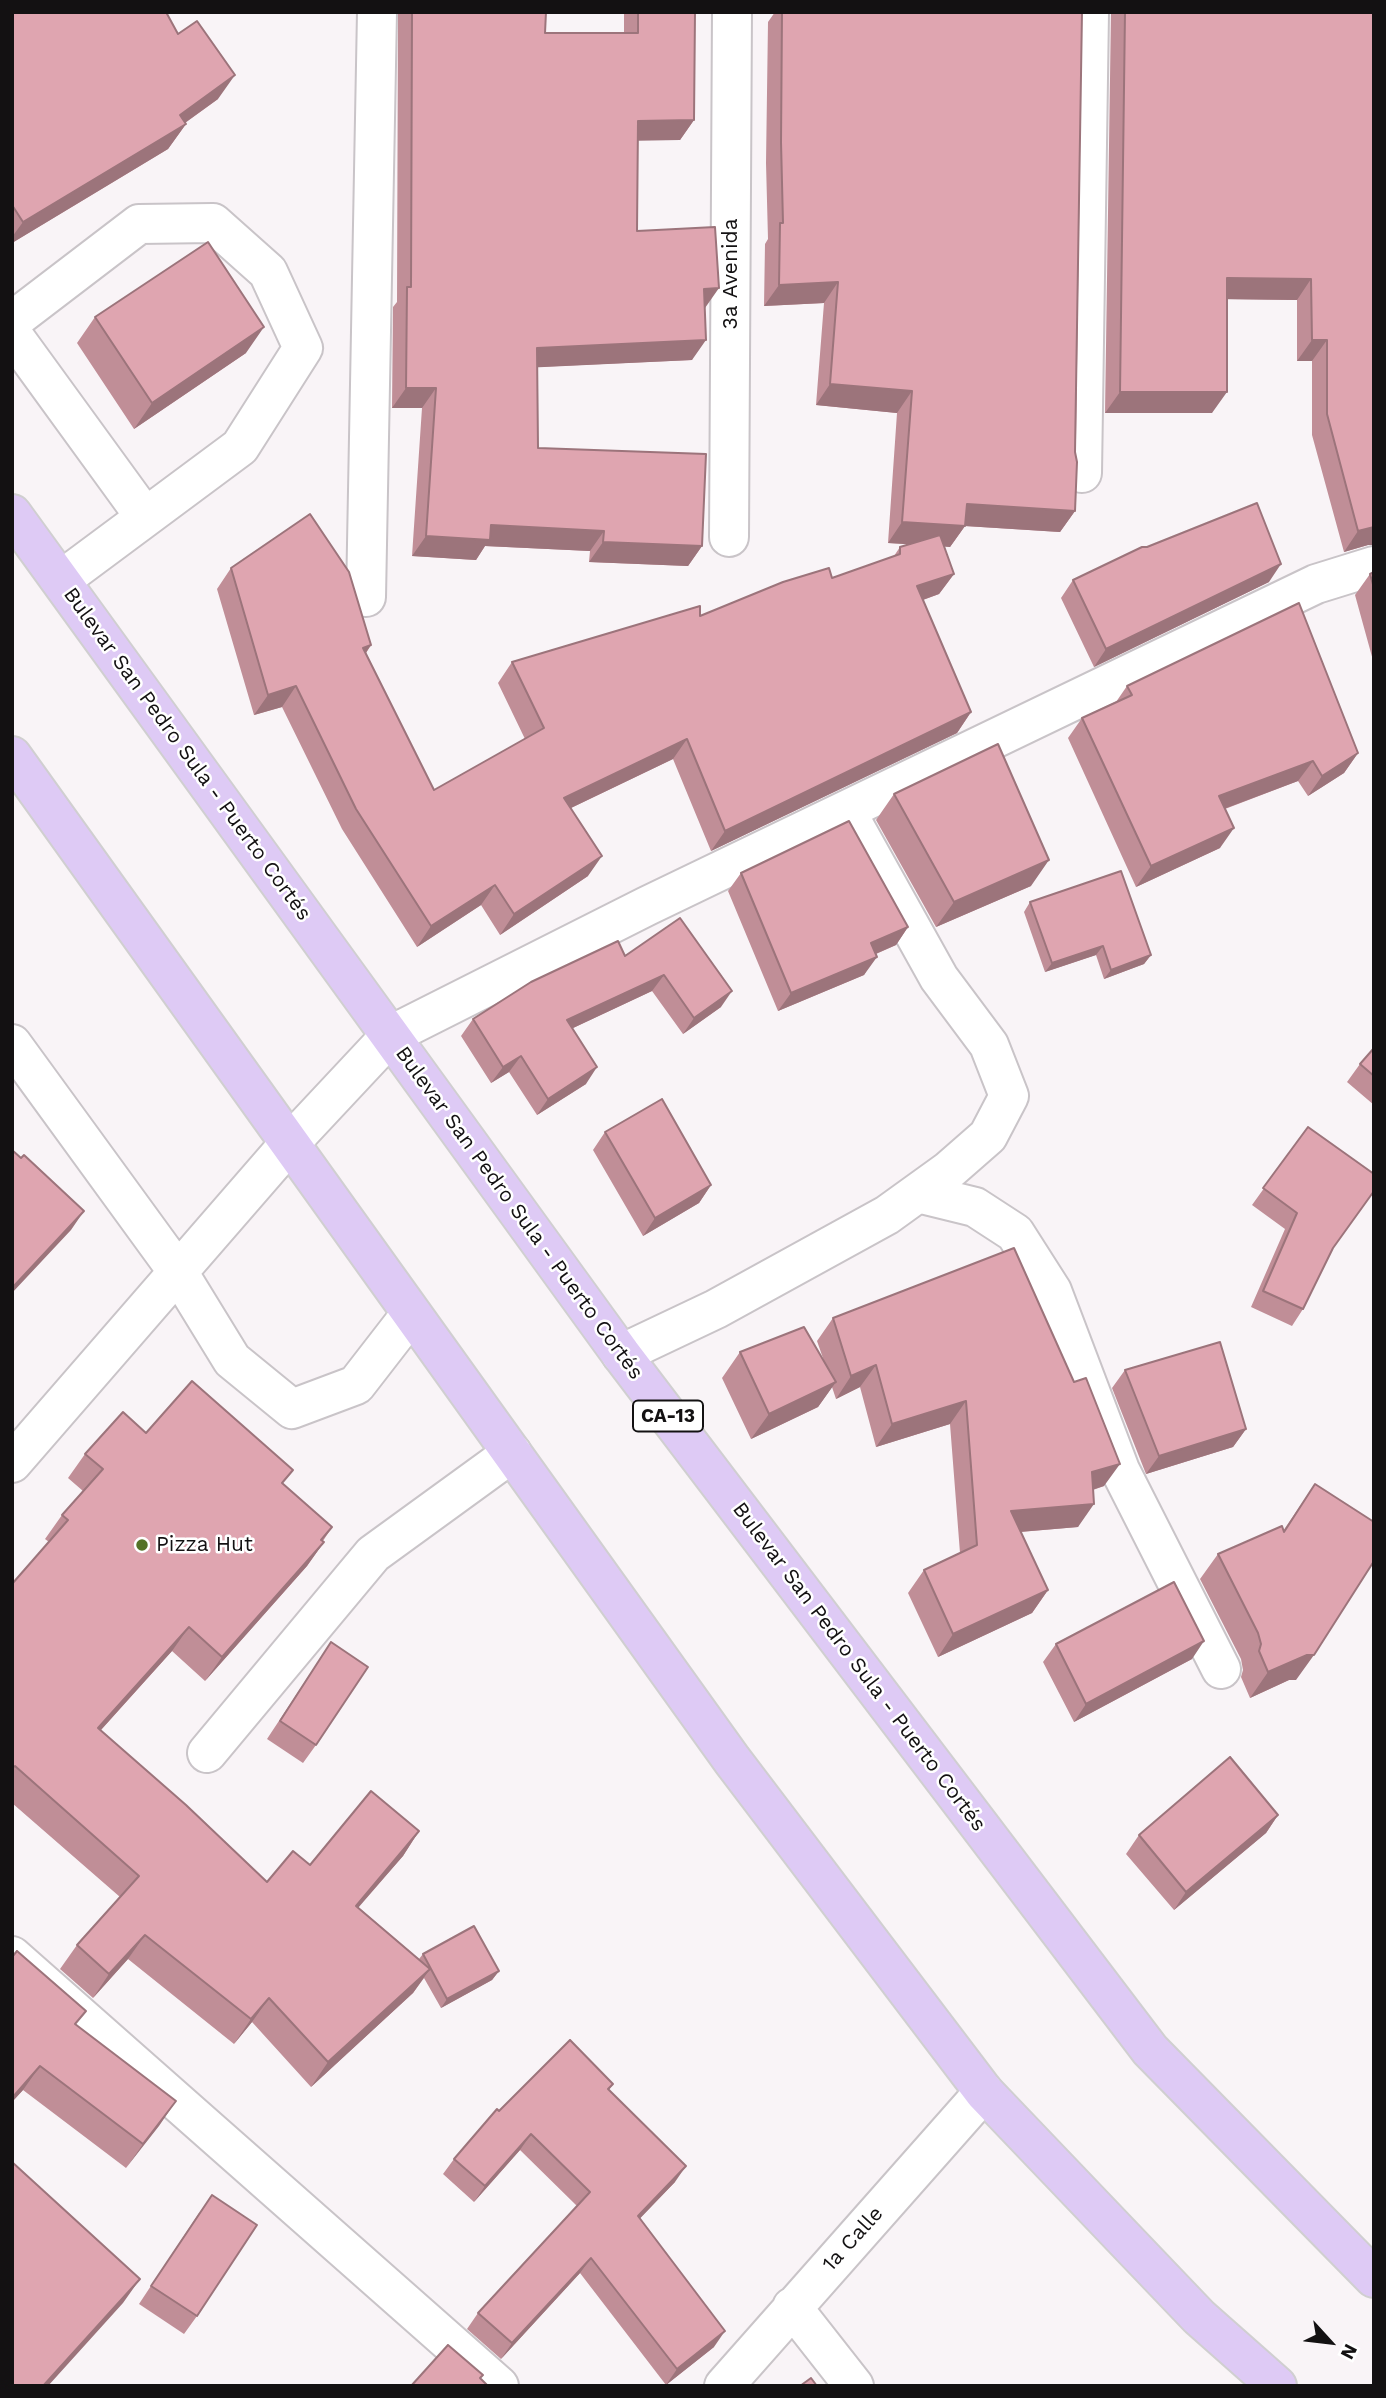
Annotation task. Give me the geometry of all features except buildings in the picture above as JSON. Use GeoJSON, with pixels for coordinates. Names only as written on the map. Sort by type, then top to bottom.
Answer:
{"type":"FeatureCollection","features":[{"type":"Feature","properties":{"kind":"highway","name":"Bulevar San Pedro Sula - Puerto Cortés"},"geometry":{"type":"LineString","coordinates":[[12,514],[621,1354],[1150,2050],[1374,2278]]}},
{"type":"Feature","properties":{"kind":"highway"},"geometry":{"type":"LineString","coordinates":[[12,756],[732,1760],[984,2092],[1199,2317],[1277,2386]]}},
{"type":"Feature","properties":{"kind":"street"},"geometry":{"type":"LineString","coordinates":[[366,597],[377,12]]}},
{"type":"Feature","properties":{"kind":"street","name":"3a Avenida"},"geometry":{"type":"LineString","coordinates":[[729,537],[732,12]]}},
{"type":"Feature","properties":{"kind":"street"},"geometry":{"type":"LineString","coordinates":[[1082,473],[1089,12]]}},
{"type":"Feature","properties":{"kind":"street"},"geometry":{"type":"LineString","coordinates":[[12,321],[139,224],[214,223],[268,272],[303,348],[240,447],[61,580]]}},
{"type":"Feature","properties":{"kind":"street"},"geometry":{"type":"LineString","coordinates":[[12,334],[145,517]]}},
{"type":"Feature","properties":{"kind":"street"},"geometry":{"type":"LineString","coordinates":[[12,1463],[289,1144],[391,1035],[648,906],[1316,584],[1374,565]]}},
{"type":"Feature","properties":{"kind":"street"},"geometry":{"type":"LineString","coordinates":[[621,1354],[716,1309],[887,1215],[948,1171],[988,1136],[1009,1096],[989,1045],[939,978],[846,811]]}},
{"type":"Feature","properties":{"kind":"street"},"geometry":{"type":"LineString","coordinates":[[12,1044],[178,1272],[232,1360],[292,1409],[356,1385],[411,1314]]}},
{"type":"Feature","properties":{"kind":"street"},"geometry":{"type":"LineString","coordinates":[[918,1193],[975,1208],[1015,1233],[1052,1290],[1120,1470],[1221,1669]]}},
{"type":"Feature","properties":{"kind":"street"},"geometry":{"type":"LineString","coordinates":[[208,1753],[373,1554],[512,1453]]}},
{"type":"Feature","properties":{"kind":"street"},"geometry":{"type":"LineString","coordinates":[[12,1956],[499,2386]]}},
{"type":"Feature","properties":{"kind":"street","name":"1a Calle"},"geometry":{"type":"LineString","coordinates":[[723,2386],[984,2092]]}},
{"type":"Feature","properties":{"kind":"street"},"geometry":{"type":"LineString","coordinates":[[792,2307],[854,2386]]}},
{"type":"Feature","properties":{"kind":"place","name":"Pizza Hut"},"geometry":{"type":"Point","coordinates":[142,1545]}}]}
